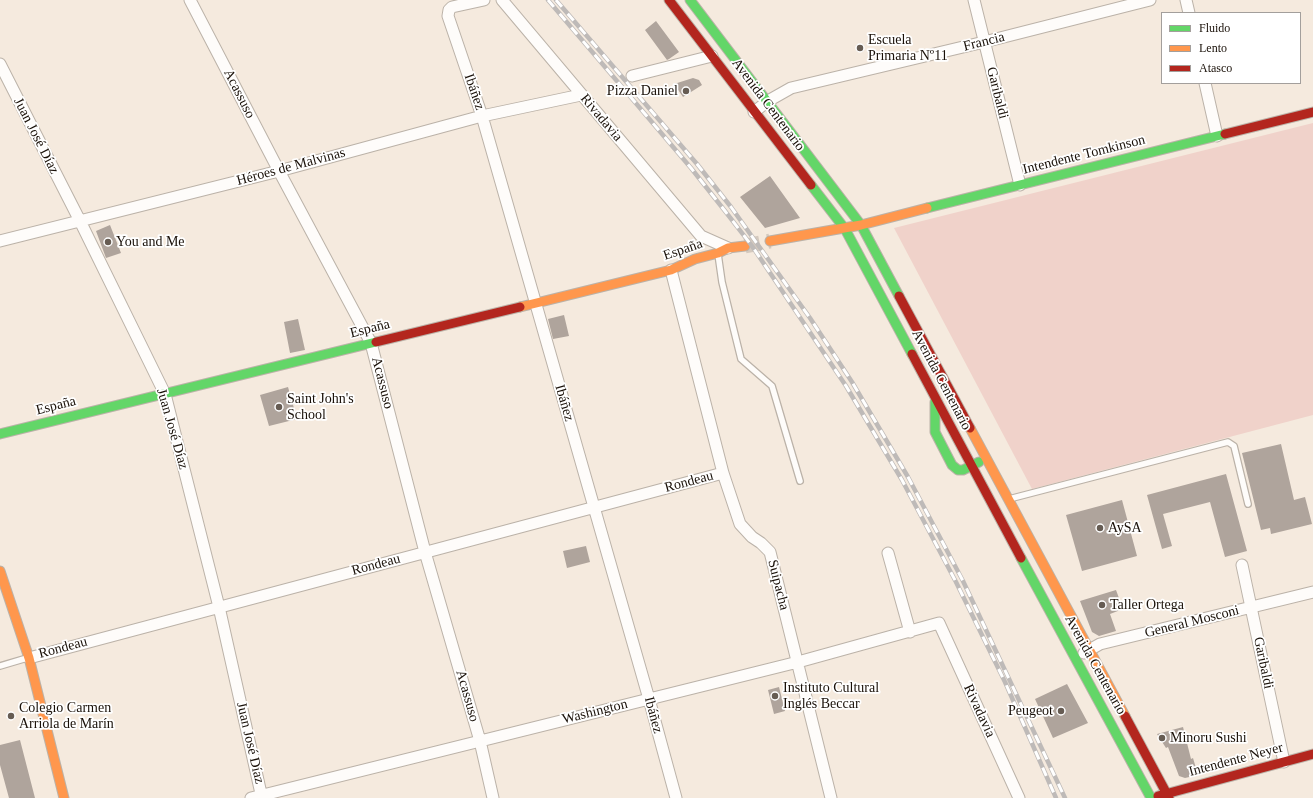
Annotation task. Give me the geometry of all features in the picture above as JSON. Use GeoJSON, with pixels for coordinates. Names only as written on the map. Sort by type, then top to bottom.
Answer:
{"type":"FeatureCollection","features":[{"type":"Feature","properties":{"kind":"main road","name":"Avenida Centenario"},"geometry":{"type":"LineString","coordinates":[[669,0],[845,229],[1150,798]]}},
{"type":"Feature","properties":{"kind":"main road","name":"Avenida Centenario"},"geometry":{"type":"LineString","coordinates":[[690,0],[861,225],[1168,796]]}},
{"type":"Feature","properties":{"kind":"main road","name":"Intendente Tomkinson"},"geometry":{"type":"LineString","coordinates":[[861,225],[1313,112]]}},
{"type":"Feature","properties":{"kind":"main road"},"geometry":{"type":"LineString","coordinates":[[770,241],[861,225]]}},
{"type":"Feature","properties":{"kind":"main road","name":"España"},"geometry":{"type":"LineString","coordinates":[[0,434],[535,302],[671,270],[695,259],[746,246]]}},
{"type":"Feature","properties":{"kind":"main road"},"geometry":{"type":"LineString","coordinates":[[935,399],[935,432],[952,465],[958,470],[962,470],[986,459]]}},
{"type":"Feature","properties":{"kind":"main road"},"geometry":{"type":"LineString","coordinates":[[0,571],[28,658],[64,798]]}},
{"type":"Feature","properties":{"kind":"main road","name":"Intendente Neyer"},"geometry":{"type":"LineString","coordinates":[[1150,798],[1168,796],[1185,788],[1313,754]]}},
{"type":"Feature","properties":{"kind":"street","name":"Acassuso"},"geometry":{"type":"LineString","coordinates":[[190,0],[371,343],[425,552],[480,741],[493,798]]}},
{"type":"Feature","properties":{"kind":"street","name":"Ibáñez"},"geometry":{"type":"LineString","coordinates":[[484,0],[452,7],[449,10],[448,16],[482,116],[676,798]]}},
{"type":"Feature","properties":{"kind":"street","name":"Rivadavia"},"geometry":{"type":"LineString","coordinates":[[502,0],[701,236],[723,251]]}},
{"type":"Feature","properties":{"kind":"street","name":"Garibaldi"},"geometry":{"type":"LineString","coordinates":[[974,0],[1020,185]]}},
{"type":"Feature","properties":{"kind":"street","name":"Francia"},"geometry":{"type":"LineString","coordinates":[[754,112],[768,101],[791,88],[984,42],[1150,0]]}},
{"type":"Feature","properties":{"kind":"street"},"geometry":{"type":"LineString","coordinates":[[1186,0],[1189,12]]}},
{"type":"Feature","properties":{"kind":"street"},"geometry":{"type":"LineString","coordinates":[[632,76],[712,56]]}},
{"type":"Feature","properties":{"kind":"street","name":"Juan José Díaz"},"geometry":{"type":"LineString","coordinates":[[0,64],[80,221],[165,394],[219,607],[258,797]]}},
{"type":"Feature","properties":{"kind":"street"},"geometry":{"type":"LineString","coordinates":[[1205,84],[1217,136]]}},
{"type":"Feature","properties":{"kind":"street","name":"Héroes de Malvinas"},"geometry":{"type":"LineString","coordinates":[[0,241],[279,171],[482,116],[581,95]]}},
{"type":"Feature","properties":{"kind":"street"},"geometry":{"type":"LineString","coordinates":[[695,259],[701,251],[701,236]]}},
{"type":"Feature","properties":{"kind":"street","name":"Suipacha"},"geometry":{"type":"LineString","coordinates":[[671,270],[723,473],[740,524],[752,537],[770,552],[831,798]]}},
{"type":"Feature","properties":{"kind":"street","name":"Rondeau"},"geometry":{"type":"LineString","coordinates":[[28,658],[723,473]]}},
{"type":"Feature","properties":{"kind":"street"},"geometry":{"type":"LineString","coordinates":[[888,553],[910,632]]}},
{"type":"Feature","properties":{"kind":"street","name":"Garibaldi"},"geometry":{"type":"LineString","coordinates":[[1242,565],[1284,762]]}},
{"type":"Feature","properties":{"kind":"street","name":"General Mosconi"},"geometry":{"type":"LineString","coordinates":[[1075,659],[1100,644],[1313,592]]}},
{"type":"Feature","properties":{"kind":"street","name":"Rivadavia"},"geometry":{"type":"LineString","coordinates":[[939,623],[1019,798]]}},
{"type":"Feature","properties":{"kind":"street","name":"Washington"},"geometry":{"type":"LineString","coordinates":[[258,797],[798,662],[939,623]]}},
{"type":"Feature","properties":{"kind":"lane"},"geometry":{"type":"LineString","coordinates":[[723,251],[722,282],[741,359],[772,386],[800,481]]}},
{"type":"Feature","properties":{"kind":"lane"},"geometry":{"type":"LineString","coordinates":[[1008,499],[1228,442],[1234,446],[1248,504]]}},
{"type":"Feature","properties":{"kind":"lane"},"geometry":{"type":"LineString","coordinates":[[0,666],[28,658]]}},
{"type":"Feature","properties":{"kind":"shaded area"},"geometry":{"type":"Polygon","coordinates":[[[1313,123],[1313,415],[1032,489],[894,228],[1313,123]]]}},
{"type":"Feature","properties":{"kind":"building"},"geometry":{"type":"Polygon","coordinates":[[[656,21],[679,52],[667,60],[645,30],[656,21]]]}},
{"type":"Feature","properties":{"kind":"building","name":"Pizza Daniel"},"geometry":{"type":"Polygon","coordinates":[[[693,78],[699,80],[702,85],[683,97],[674,84],[693,78]]]}},
{"type":"Feature","properties":{"kind":"building"},"geometry":{"type":"Polygon","coordinates":[[[770,176],[800,218],[765,228],[740,197],[770,176]]]}},
{"type":"Feature","properties":{"kind":"building","name":"You and Me"},"geometry":{"type":"Polygon","coordinates":[[[110,225],[121,253],[106,258],[96,231],[110,225]]]}},
{"type":"Feature","properties":{"kind":"building"},"geometry":{"type":"Polygon","coordinates":[[[564,315],[569,336],[553,339],[548,319],[564,315]]]}},
{"type":"Feature","properties":{"kind":"building"},"geometry":{"type":"Polygon","coordinates":[[[298,319],[305,350],[290,353],[284,322],[298,319]]]}},
{"type":"Feature","properties":{"kind":"building","name":"Saint John's School"},"geometry":{"type":"Polygon","coordinates":[[[288,387],[297,419],[269,426],[260,395],[288,387]]]}},
{"type":"Feature","properties":{"kind":"building"},"geometry":{"type":"Polygon","coordinates":[[[1281,444],[1294,500],[1305,497],[1312,524],[1271,534],[1270,528],[1261,530],[1242,453],[1281,444]]]}},
{"type":"Feature","properties":{"kind":"building"},"geometry":{"type":"Polygon","coordinates":[[[1226,474],[1247,551],[1225,557],[1210,502],[1163,514],[1172,546],[1162,549],[1147,495],[1226,474]]]}},
{"type":"Feature","properties":{"kind":"building"},"geometry":{"type":"Polygon","coordinates":[[[1122,500],[1137,556],[1082,571],[1066,515],[1122,500]]]}},
{"type":"Feature","properties":{"kind":"building"},"geometry":{"type":"Polygon","coordinates":[[[586,546],[590,562],[567,568],[563,551],[586,546]]]}},
{"type":"Feature","properties":{"kind":"building","name":"Taller Ortega"},"geometry":{"type":"Polygon","coordinates":[[[1116,590],[1123,609],[1110,614],[1116,631],[1099,636],[1092,632],[1080,601],[1116,590]]]}},
{"type":"Feature","properties":{"kind":"building","name":"Peugeot"},"geometry":{"type":"Polygon","coordinates":[[[1067,684],[1088,723],[1053,738],[1035,699],[1067,684]]]}},
{"type":"Feature","properties":{"kind":"building","name":"Instituto Cultural Inglés Beccar"},"geometry":{"type":"Polygon","coordinates":[[[779,687],[785,711],[774,714],[768,690],[779,687]]]}},
{"type":"Feature","properties":{"kind":"building"},"geometry":{"type":"Polygon","coordinates":[[[1183,727],[1191,759],[1193,758],[1198,775],[1185,778],[1179,776],[1168,747],[1166,748],[1157,734],[1183,727]]]}},
{"type":"Feature","properties":{"kind":"building"},"geometry":{"type":"Polygon","coordinates":[[[20,740],[35,798],[9,798],[0,765],[0,745],[20,740]]]}},
{"type":"Feature","properties":{"kind":"tunnel"},"geometry":{"type":"LineString","coordinates":[[745,246],[770,241]]}},
{"type":"Feature","properties":{"kind":"railway"},"geometry":{"type":"LineString","coordinates":[[548,0],[691,168],[725,211],[752,246],[846,386],[902,480],[956,582],[1005,682],[1056,798]]}},
{"type":"Feature","properties":{"kind":"railway"},"geometry":{"type":"LineString","coordinates":[[556,0],[697,164],[731,207],[810,318],[852,382],[908,477],[963,581],[1065,798]]}},
{"type":"Feature","properties":{"kind":"traffic: fast"},"geometry":{"type":"LineString","coordinates":[[690,0],[861,225],[899,296]]}},
{"type":"Feature","properties":{"kind":"traffic: fast"},"geometry":{"type":"LineString","coordinates":[[927,208],[1225,134]]}},
{"type":"Feature","properties":{"kind":"traffic: fast"},"geometry":{"type":"LineString","coordinates":[[811,185],[845,229],[912,354]]}},
{"type":"Feature","properties":{"kind":"traffic: fast"},"geometry":{"type":"LineString","coordinates":[[0,434],[376,342]]}},
{"type":"Feature","properties":{"kind":"traffic: fast"},"geometry":{"type":"LineString","coordinates":[[935,402],[935,432],[952,465],[958,470],[963,470],[979,462]]}},
{"type":"Feature","properties":{"kind":"traffic: fast"},"geometry":{"type":"LineString","coordinates":[[1021,558],[1151,798]]}},
{"type":"Feature","properties":{"kind":"traffic: slow"},"geometry":{"type":"LineString","coordinates":[[770,241],[861,225],[927,208]]}},
{"type":"Feature","properties":{"kind":"traffic: slow"},"geometry":{"type":"LineString","coordinates":[[520,307],[671,270],[695,259],[718,253],[728,248],[745,246]]}},
{"type":"Feature","properties":{"kind":"traffic: slow"},"geometry":{"type":"LineString","coordinates":[[970,428],[1125,716]]}},
{"type":"Feature","properties":{"kind":"traffic: slow"},"geometry":{"type":"LineString","coordinates":[[0,571],[29,658],[64,798]]}},
{"type":"Feature","properties":{"kind":"traffic: jam"},"geometry":{"type":"LineString","coordinates":[[669,0],[811,185]]}},
{"type":"Feature","properties":{"kind":"traffic: jam"},"geometry":{"type":"LineString","coordinates":[[1225,134],[1313,112]]}},
{"type":"Feature","properties":{"kind":"traffic: jam"},"geometry":{"type":"LineString","coordinates":[[899,296],[970,428]]}},
{"type":"Feature","properties":{"kind":"traffic: jam"},"geometry":{"type":"LineString","coordinates":[[376,342],[520,307]]}},
{"type":"Feature","properties":{"kind":"traffic: jam"},"geometry":{"type":"LineString","coordinates":[[912,354],[1021,558]]}},
{"type":"Feature","properties":{"kind":"traffic: jam"},"geometry":{"type":"LineString","coordinates":[[1125,716],[1169,798]]}},
{"type":"Feature","properties":{"kind":"traffic: jam"},"geometry":{"type":"LineString","coordinates":[[1158,796],[1313,754]]}},
{"type":"Feature","properties":{"kind":"place","name":"Escuela Primaria Nº11"},"geometry":{"type":"Point","coordinates":[860,48]}},
{"type":"Feature","properties":{"kind":"place","name":"Pizza Daniel"},"geometry":{"type":"Point","coordinates":[686,91]}},
{"type":"Feature","properties":{"kind":"place","name":"You and Me"},"geometry":{"type":"Point","coordinates":[108,242]}},
{"type":"Feature","properties":{"kind":"place","name":"Saint John's School"},"geometry":{"type":"Point","coordinates":[279,407]}},
{"type":"Feature","properties":{"kind":"place","name":"AySA"},"geometry":{"type":"Point","coordinates":[1100,528]}},
{"type":"Feature","properties":{"kind":"place","name":"Taller Ortega"},"geometry":{"type":"Point","coordinates":[1102,605]}},
{"type":"Feature","properties":{"kind":"place","name":"Instituto Cultural Inglés Beccar"},"geometry":{"type":"Point","coordinates":[775,696]}},
{"type":"Feature","properties":{"kind":"place","name":"Peugeot"},"geometry":{"type":"Point","coordinates":[1061,711]}},
{"type":"Feature","properties":{"kind":"place","name":"Colegio Carmen Arriola de Marín"},"geometry":{"type":"Point","coordinates":[11,716]}},
{"type":"Feature","properties":{"kind":"place","name":"Minoru Sushi"},"geometry":{"type":"Point","coordinates":[1162,738]}}]}
